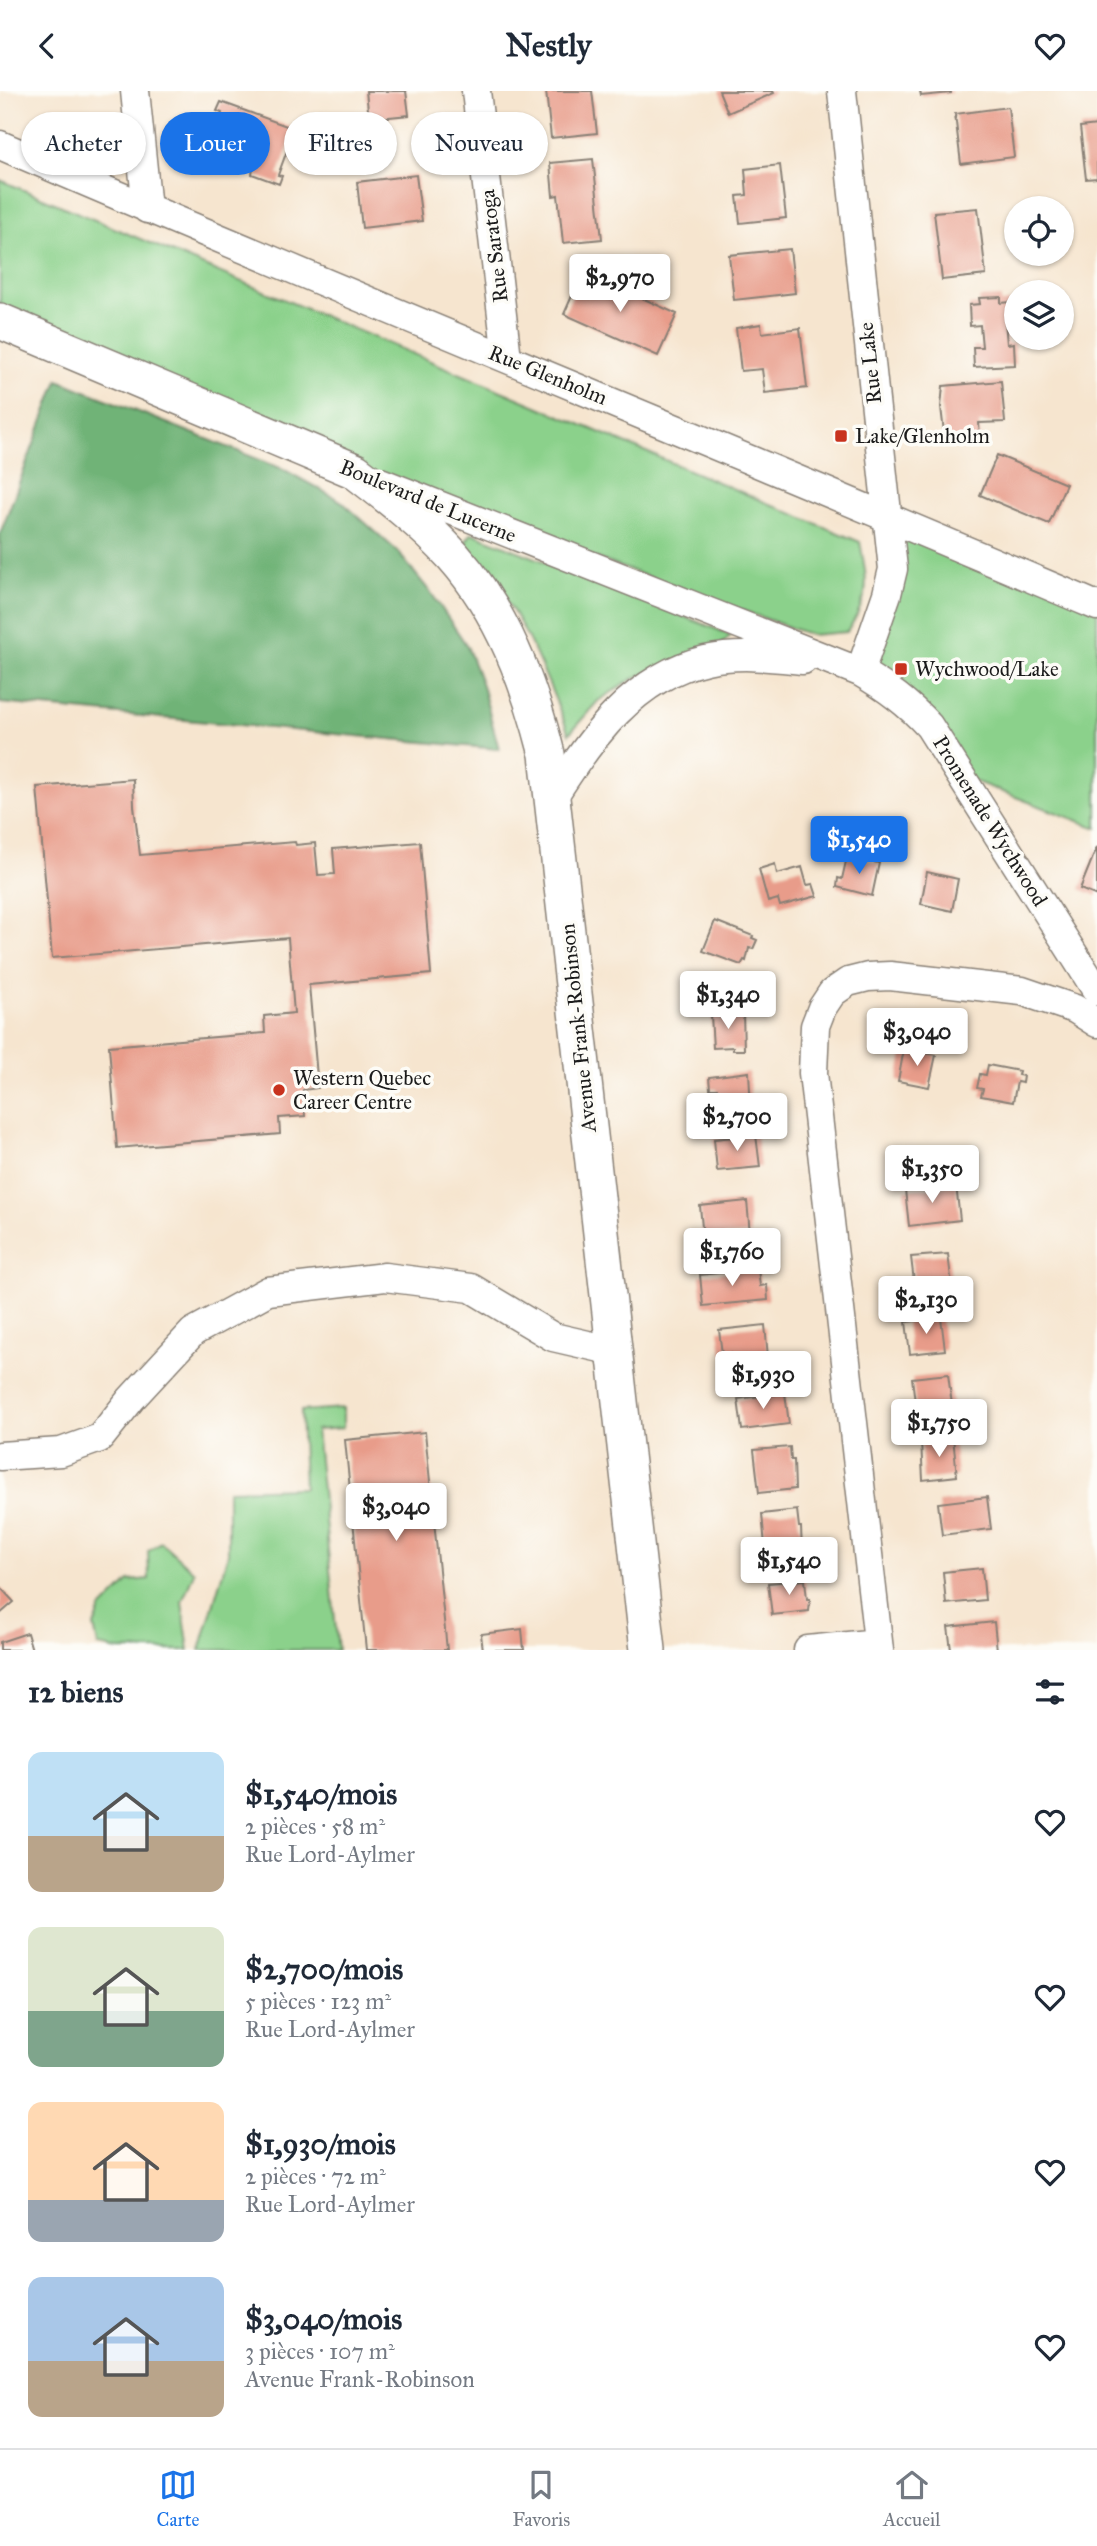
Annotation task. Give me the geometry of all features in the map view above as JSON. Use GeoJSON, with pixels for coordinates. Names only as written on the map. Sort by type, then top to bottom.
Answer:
{"type":"FeatureCollection","features":[{"type":"Feature","properties":{"kind":"main road","name":"Boulevard de Lucerne"},"geometry":{"type":"LineString","coordinates":[[0,321],[355,471]]}},
{"type":"Feature","properties":{"kind":"main road","name":"Avenue Frank-Robinson"},"geometry":{"type":"LineString","coordinates":[[355,471],[397,505],[453,557],[475,584],[521,671],[535,708],[547,754],[648,1650]]}},
{"type":"Feature","properties":{"kind":"street"},"geometry":{"type":"LineString","coordinates":[[135,91],[147,209]]}},
{"type":"Feature","properties":{"kind":"street","name":"Rue Saratoga"},"geometry":{"type":"LineString","coordinates":[[476,91],[507,358]]}},
{"type":"Feature","properties":{"kind":"street","name":"Rue Lake"},"geometry":{"type":"LineString","coordinates":[[842,91],[892,569],[887,594],[860,672]]}},
{"type":"Feature","properties":{"kind":"street","name":"Rue Glenholm"},"geometry":{"type":"LineString","coordinates":[[0,145],[1097,606]]}},
{"type":"Feature","properties":{"kind":"street","name":"Boulevard de Lucerne"},"geometry":{"type":"LineString","coordinates":[[355,471],[860,672]]}},
{"type":"Feature","properties":{"kind":"street"},"geometry":{"type":"LineString","coordinates":[[552,797],[598,731],[643,688],[672,671],[705,660],[739,656],[813,661],[860,672]]}},
{"type":"Feature","properties":{"kind":"street","name":"Promenade Wychwood"},"geometry":{"type":"LineString","coordinates":[[860,672],[892,691],[912,707],[929,726],[1097,991]]}},
{"type":"Feature","properties":{"kind":"street"},"geometry":{"type":"LineString","coordinates":[[808,1650],[878,1646],[813,1073],[815,1026],[822,1008],[832,993],[848,982],[890,976],[1021,991],[1074,1009],[1097,1023]]}},
{"type":"Feature","properties":{"kind":"street"},"geometry":{"type":"LineString","coordinates":[[0,1456],[61,1452],[100,1438],[131,1399],[192,1332],[268,1291],[385,1277],[471,1288],[553,1337],[614,1351]]}},
{"type":"Feature","properties":{"kind":"green space"},"geometry":{"type":"Polygon","coordinates":[[[0,180],[860,542],[866,589],[855,619],[847,632],[811,635],[386,483],[0,318],[0,180]]]}},
{"type":"Feature","properties":{"kind":"green space"},"geometry":{"type":"Polygon","coordinates":[[[58,380],[283,469],[341,501],[397,551],[432,594],[467,646],[482,685],[499,749],[0,703],[0,534],[58,380]]]}},
{"type":"Feature","properties":{"kind":"green space"},"geometry":{"type":"Polygon","coordinates":[[[886,516],[1097,606],[1097,828],[963,777],[892,691],[867,653],[887,594],[886,516]]]}},
{"type":"Feature","properties":{"kind":"green space"},"geometry":{"type":"Polygon","coordinates":[[[472,533],[731,635],[711,656],[669,664],[631,680],[598,701],[569,734],[526,634],[498,588],[463,545],[472,533]]]}},
{"type":"Feature","properties":{"kind":"green space"},"geometry":{"type":"Polygon","coordinates":[[[343,1408],[343,1428],[316,1430],[338,1650],[200,1650],[228,1554],[228,1490],[304,1488],[301,1411],[343,1408]]]}},
{"type":"Feature","properties":{"kind":"green space"},"geometry":{"type":"Polygon","coordinates":[[[161,1542],[194,1572],[182,1602],[189,1650],[120,1650],[98,1646],[94,1626],[101,1609],[129,1581],[149,1579],[148,1551],[161,1542]]]}},
{"type":"Feature","properties":{"kind":"building"},"geometry":{"type":"Polygon","coordinates":[[[366,91],[406,91],[409,115],[397,116],[397,112],[368,112],[366,91]]]}},
{"type":"Feature","properties":{"kind":"building"},"geometry":{"type":"Polygon","coordinates":[[[546,91],[592,91],[597,133],[551,138],[546,91]]]}},
{"type":"Feature","properties":{"kind":"building"},"geometry":{"type":"Polygon","coordinates":[[[719,91],[773,91],[774,93],[728,113],[719,91]]]}},
{"type":"Feature","properties":{"kind":"building"},"geometry":{"type":"Polygon","coordinates":[[[920,91],[951,91],[951,93],[921,96],[920,91]]]}},
{"type":"Feature","properties":{"kind":"building"},"geometry":{"type":"Polygon","coordinates":[[[221,102],[248,112],[220,112],[217,111],[221,102]]]}},
{"type":"Feature","properties":{"kind":"building"},"geometry":{"type":"Polygon","coordinates":[[[1008,107],[1014,157],[961,164],[955,114],[1008,107]]]}},
{"type":"Feature","properties":{"kind":"building"},"geometry":{"type":"Polygon","coordinates":[[[270,120],[284,125],[284,159],[278,175],[282,176],[279,184],[255,175],[270,175],[270,120]]]}},
{"type":"Feature","properties":{"kind":"building"},"geometry":{"type":"Polygon","coordinates":[[[1097,125],[1097,178],[1086,179],[1080,127],[1097,125]]]}},
{"type":"Feature","properties":{"kind":"building"},"geometry":{"type":"Polygon","coordinates":[[[593,159],[602,239],[563,243],[558,195],[553,196],[550,163],[593,159]]]}},
{"type":"Feature","properties":{"kind":"building"},"geometry":{"type":"Polygon","coordinates":[[[780,165],[786,218],[740,223],[737,196],[747,195],[745,169],[780,165]]]}},
{"type":"Feature","properties":{"kind":"building"},"geometry":{"type":"Polygon","coordinates":[[[416,175],[422,221],[362,228],[357,182],[416,175]]]}},
{"type":"Feature","properties":{"kind":"building"},"geometry":{"type":"Polygon","coordinates":[[[978,208],[986,275],[942,280],[934,212],[978,208]]]}},
{"type":"Feature","properties":{"kind":"building"},"geometry":{"type":"Polygon","coordinates":[[[790,249],[795,293],[734,300],[729,255],[790,249]]]}},
{"type":"Feature","properties":{"kind":"building"},"geometry":{"type":"Polygon","coordinates":[[[583,271],[677,314],[658,356],[564,314],[583,271]]]}},
{"type":"Feature","properties":{"kind":"building"},"geometry":{"type":"Polygon","coordinates":[[[1001,297],[1001,303],[1004,303],[1004,350],[1014,350],[1015,365],[974,367],[973,347],[982,347],[980,325],[970,326],[969,305],[980,304],[979,298],[1001,297]]]}},
{"type":"Feature","properties":{"kind":"building"},"geometry":{"type":"Polygon","coordinates":[[[761,324],[762,333],[800,328],[807,388],[765,393],[762,369],[741,371],[736,328],[761,324]]]}},
{"type":"Feature","properties":{"kind":"building"},"geometry":{"type":"Polygon","coordinates":[[[1001,381],[1005,422],[979,423],[980,438],[945,441],[941,407],[943,386],[1001,381]]]}},
{"type":"Feature","properties":{"kind":"building"},"geometry":{"type":"Polygon","coordinates":[[[997,455],[1066,484],[1049,524],[980,495],[997,455]]]}},
{"type":"Feature","properties":{"kind":"building"},"geometry":{"type":"Polygon","coordinates":[[[133,779],[140,855],[295,842],[296,845],[315,843],[318,875],[335,874],[333,849],[420,842],[431,974],[309,985],[318,1088],[303,1090],[305,1116],[279,1118],[280,1134],[117,1148],[109,1046],[265,1033],[264,1016],[294,1013],[288,938],[52,958],[37,787],[133,779]]]}},
{"type":"Feature","properties":{"kind":"building"},"geometry":{"type":"Polygon","coordinates":[[[1097,847],[1097,896],[1080,889],[1097,847]]]}},
{"type":"Feature","properties":{"kind":"building"},"geometry":{"type":"Polygon","coordinates":[[[847,857],[879,863],[872,896],[837,887],[838,878],[842,879],[847,857]]]}},
{"type":"Feature","properties":{"kind":"building"},"geometry":{"type":"Polygon","coordinates":[[[775,864],[777,874],[802,867],[807,885],[813,884],[817,896],[780,906],[778,899],[768,902],[759,869],[775,864]]]}},
{"type":"Feature","properties":{"kind":"building"},"geometry":{"type":"Polygon","coordinates":[[[927,872],[958,879],[952,911],[921,904],[927,872]]]}},
{"type":"Feature","properties":{"kind":"building"},"geometry":{"type":"Polygon","coordinates":[[[715,921],[757,940],[753,949],[749,948],[746,961],[741,965],[703,951],[715,921]]]}},
{"type":"Feature","properties":{"kind":"building"},"geometry":{"type":"Polygon","coordinates":[[[743,1013],[744,1050],[733,1050],[733,1047],[713,1048],[711,1015],[743,1013]]]}},
{"type":"Feature","properties":{"kind":"building"},"geometry":{"type":"Polygon","coordinates":[[[904,1049],[936,1055],[929,1087],[898,1081],[904,1049]]]}},
{"type":"Feature","properties":{"kind":"building"},"geometry":{"type":"Polygon","coordinates":[[[988,1065],[1019,1071],[1018,1075],[1023,1076],[1022,1083],[1017,1082],[1013,1102],[981,1096],[983,1089],[977,1088],[980,1074],[986,1075],[988,1065]]]}},
{"type":"Feature","properties":{"kind":"building"},"geometry":{"type":"Polygon","coordinates":[[[749,1072],[751,1111],[720,1115],[717,1089],[710,1089],[709,1077],[749,1072]]]}},
{"type":"Feature","properties":{"kind":"building"},"geometry":{"type":"Polygon","coordinates":[[[756,1135],[760,1167],[717,1171],[714,1139],[756,1135]]]}},
{"type":"Feature","properties":{"kind":"building"},"geometry":{"type":"Polygon","coordinates":[[[956,1185],[960,1220],[909,1226],[905,1190],[956,1185]]]}},
{"type":"Feature","properties":{"kind":"building"},"geometry":{"type":"Polygon","coordinates":[[[747,1201],[750,1234],[703,1238],[700,1206],[747,1201]]]}},
{"type":"Feature","properties":{"kind":"building"},"geometry":{"type":"Polygon","coordinates":[[[948,1254],[952,1286],[915,1290],[911,1257],[948,1254]]]}},
{"type":"Feature","properties":{"kind":"building"},"geometry":{"type":"Polygon","coordinates":[[[758,1269],[760,1286],[767,1285],[768,1300],[703,1306],[700,1275],[758,1269]]]}},
{"type":"Feature","properties":{"kind":"building"},"geometry":{"type":"Polygon","coordinates":[[[941,1318],[945,1350],[910,1354],[906,1322],[941,1318]]]}},
{"type":"Feature","properties":{"kind":"building"},"geometry":{"type":"Polygon","coordinates":[[[765,1325],[768,1357],[731,1360],[731,1353],[722,1354],[719,1330],[765,1325]]]}},
{"type":"Feature","properties":{"kind":"building"},"geometry":{"type":"Polygon","coordinates":[[[948,1374],[952,1405],[916,1410],[912,1378],[948,1374]]]}},
{"type":"Feature","properties":{"kind":"building"},"geometry":{"type":"Polygon","coordinates":[[[785,1393],[789,1424],[742,1430],[738,1399],[785,1393]]]}},
{"type":"Feature","properties":{"kind":"building"},"geometry":{"type":"Polygon","coordinates":[[[425,1432],[447,1650],[366,1650],[345,1440],[425,1432]]]}},
{"type":"Feature","properties":{"kind":"building"},"geometry":{"type":"Polygon","coordinates":[[[953,1437],[957,1476],[923,1480],[921,1441],[953,1437]]]}},
{"type":"Feature","properties":{"kind":"building"},"geometry":{"type":"Polygon","coordinates":[[[790,1447],[791,1460],[794,1460],[795,1489],[759,1493],[754,1450],[790,1447]]]}},
{"type":"Feature","properties":{"kind":"building"},"geometry":{"type":"Polygon","coordinates":[[[987,1497],[991,1529],[942,1535],[938,1503],[987,1497]]]}},
{"type":"Feature","properties":{"kind":"building"},"geometry":{"type":"Polygon","coordinates":[[[797,1510],[802,1552],[766,1556],[762,1514],[797,1510]]]}},
{"type":"Feature","properties":{"kind":"building"},"geometry":{"type":"Polygon","coordinates":[[[982,1568],[985,1600],[946,1604],[943,1572],[982,1568]]]}},
{"type":"Feature","properties":{"kind":"building"},"geometry":{"type":"Polygon","coordinates":[[[805,1580],[807,1599],[810,1599],[809,1611],[772,1615],[768,1583],[805,1580]]]}},
{"type":"Feature","properties":{"kind":"building"},"geometry":{"type":"Polygon","coordinates":[[[0,1587],[14,1602],[0,1614],[0,1587]]]}},
{"type":"Feature","properties":{"kind":"building"},"geometry":{"type":"Polygon","coordinates":[[[994,1622],[997,1650],[951,1650],[948,1627],[994,1622]]]}},
{"type":"Feature","properties":{"kind":"building"},"geometry":{"type":"Polygon","coordinates":[[[522,1629],[524,1650],[483,1650],[481,1634],[522,1629]]]}},
{"type":"Feature","properties":{"kind":"building"},"geometry":{"type":"Polygon","coordinates":[[[27,1633],[32,1650],[0,1650],[0,1642],[27,1633]]]}},
{"type":"Feature","properties":{"kind":"place","name":"Lake/Glenholm"},"geometry":{"type":"Point","coordinates":[841,436]}},
{"type":"Feature","properties":{"kind":"place","name":"Wychwood/Lake"},"geometry":{"type":"Point","coordinates":[901,669]}},
{"type":"Feature","properties":{"kind":"place","name":"Western Quebec Career Centre"},"geometry":{"type":"Point","coordinates":[279,1090]}}]}
